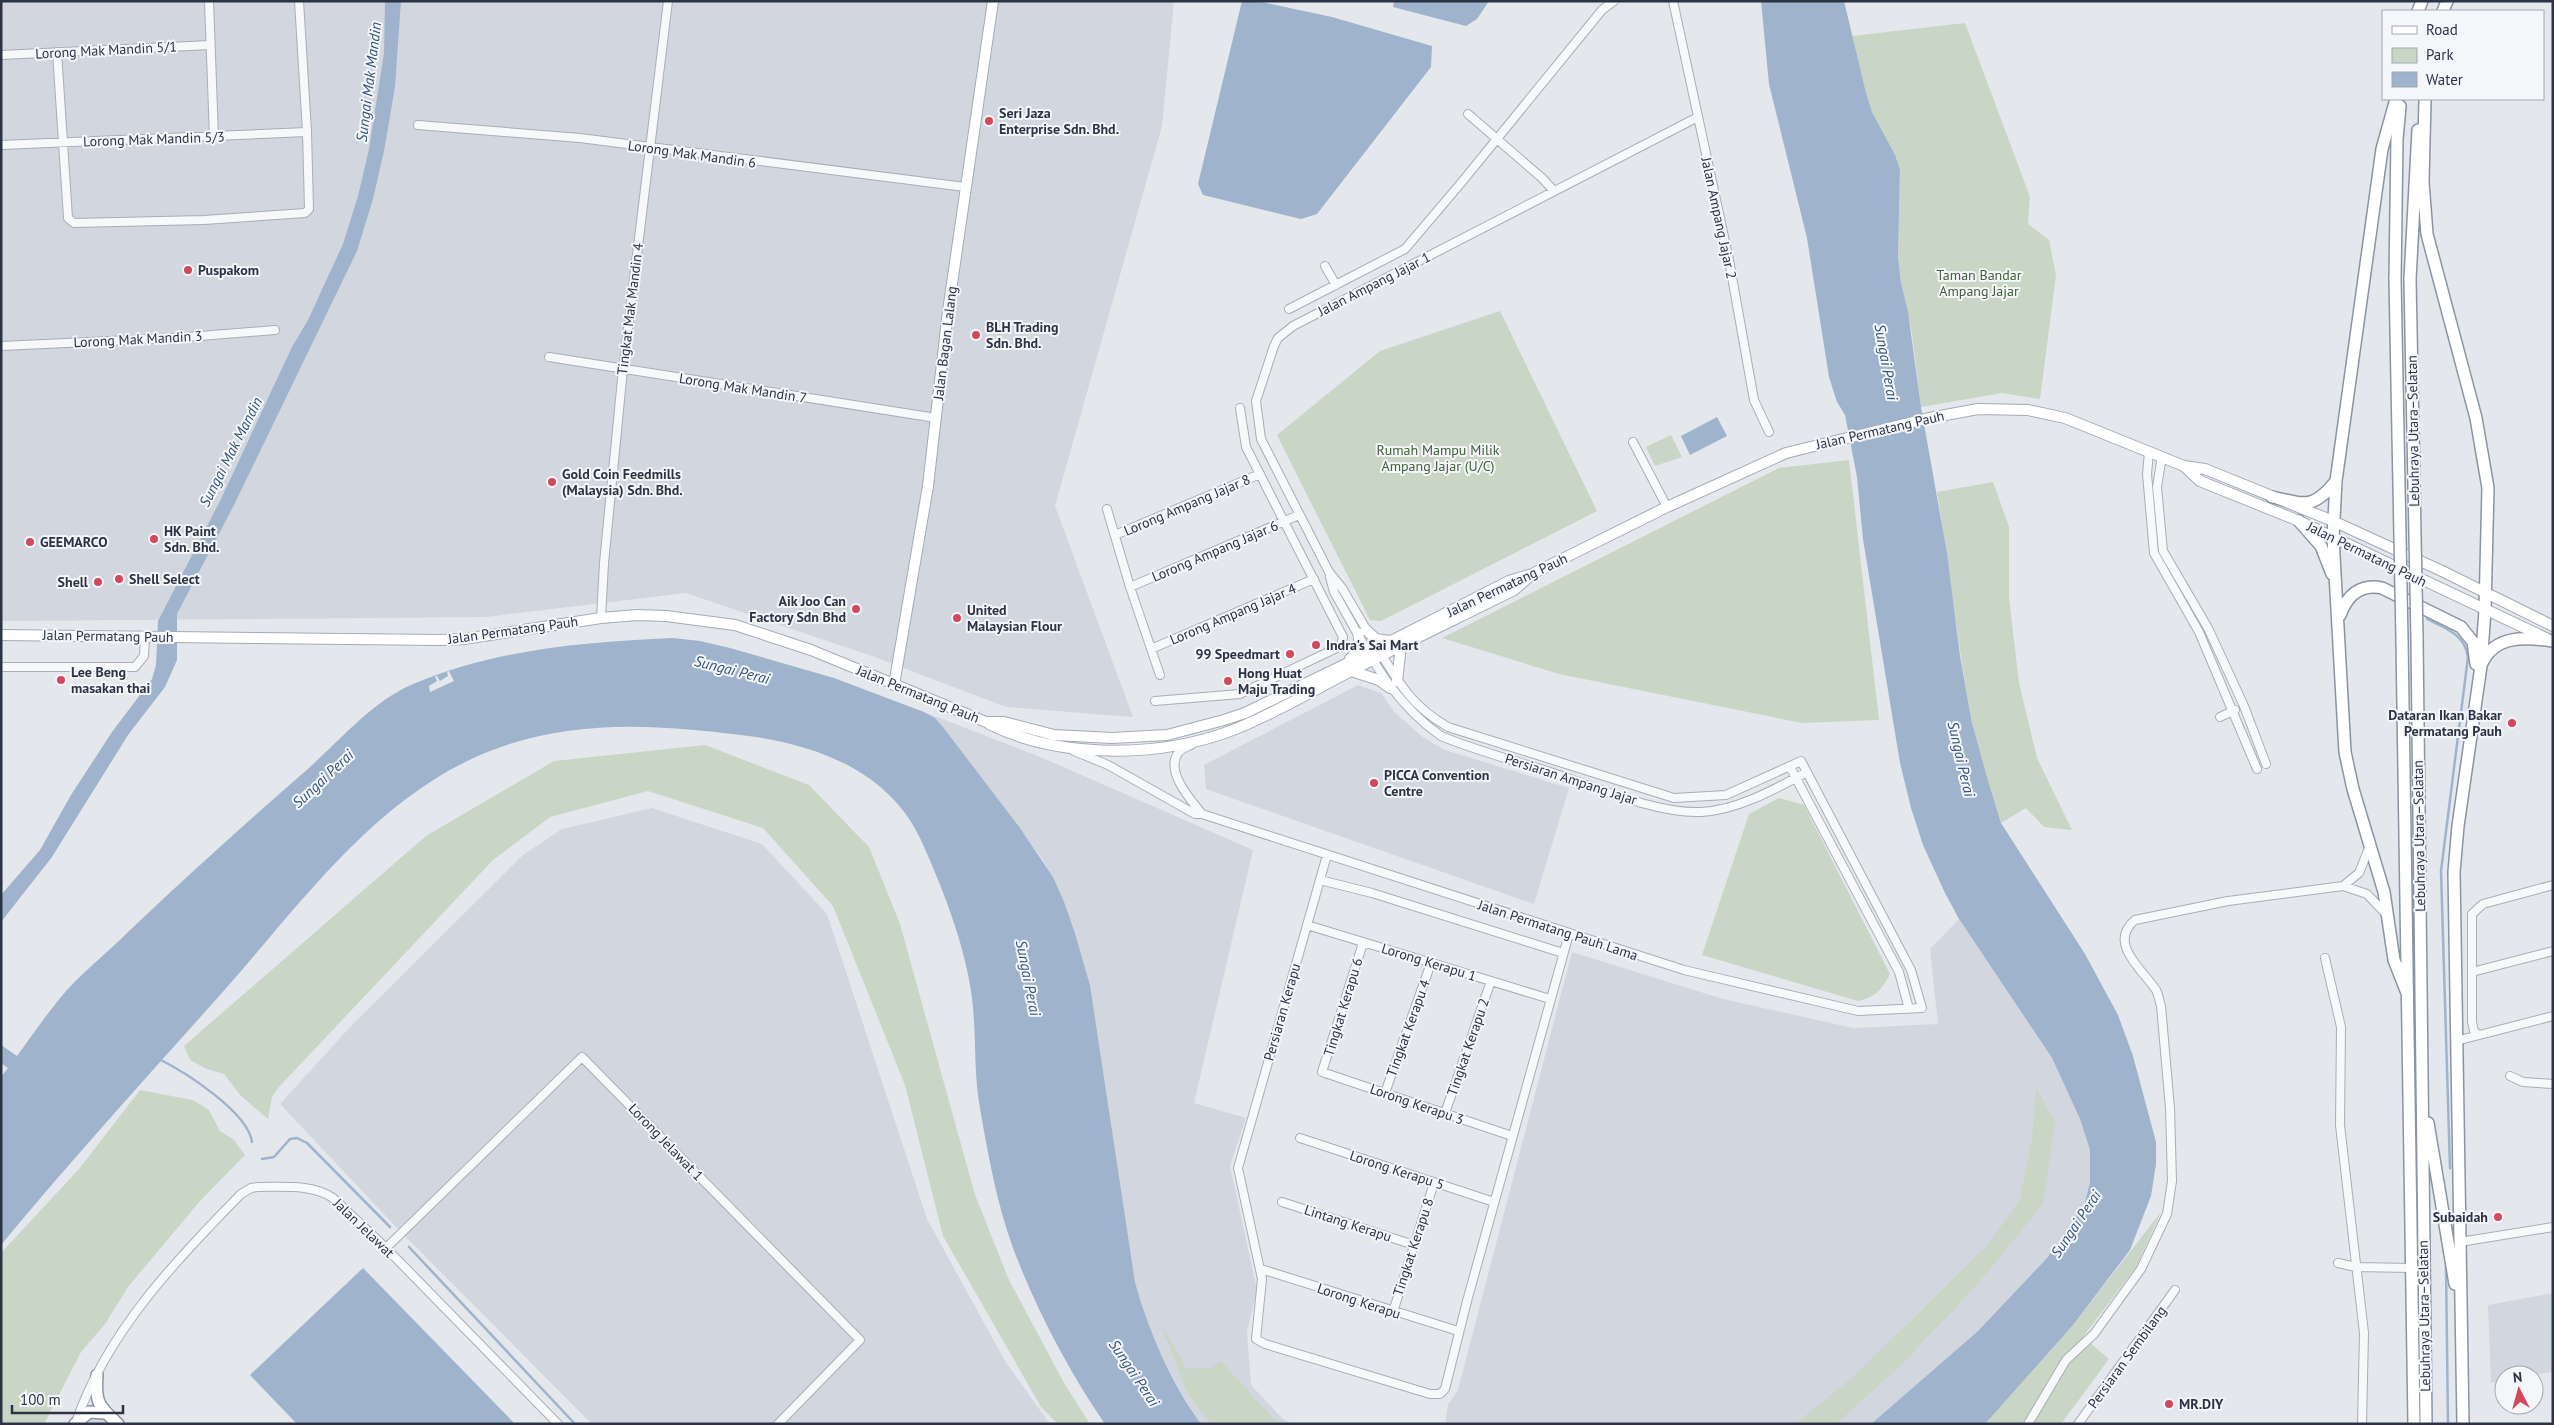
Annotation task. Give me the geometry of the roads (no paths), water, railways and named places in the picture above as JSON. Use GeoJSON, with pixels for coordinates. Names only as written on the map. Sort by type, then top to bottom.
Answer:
{"type":"FeatureCollection","features":[{"type":"Feature","properties":{"kind":"highway"},"geometry":{"type":"LineString","coordinates":[[2396,100],[2382,149],[2336,481],[2333,538],[2345,752],[2353,789],[2384,892],[2394,960],[2407,993]]}},
{"type":"Feature","properties":{"kind":"highway","name":"Lebuhraya Utara–Selatan"},"geometry":{"type":"LineString","coordinates":[[2401,100],[2397,139],[2394,279],[2402,640],[2414,1424]]}},
{"type":"Feature","properties":{"kind":"highway"},"geometry":{"type":"LineString","coordinates":[[2424,100],[2424,202],[2428,234],[2476,418],[2486,466],[2488,488],[2486,592],[2481,666],[2477,683],[2455,860],[2462,1420]]}},
{"type":"Feature","properties":{"kind":"highway","name":"Lebuhraya Utara–Selatan"},"geometry":{"type":"LineString","coordinates":[[2424,100],[2416,141],[2410,279],[2417,638],[2426,1424]]}},
{"type":"Feature","properties":{"kind":"highway"},"geometry":{"type":"LineString","coordinates":[[2272,497],[2301,503],[2314,501],[2323,497],[2336,481]]}},
{"type":"Feature","properties":{"kind":"highway"},"geometry":{"type":"LineString","coordinates":[[2299,522],[2321,546],[2336,583]]}},
{"type":"Feature","properties":{"kind":"highway"},"geometry":{"type":"LineString","coordinates":[[2339,619],[2347,599],[2363,588],[2382,588],[2457,623],[2467,632],[2474,647],[2477,683]]}},
{"type":"Feature","properties":{"kind":"highway"},"geometry":{"type":"LineString","coordinates":[[2481,666],[2489,651],[2504,641],[2524,638],[2552,641]]}},
{"type":"Feature","properties":{"kind":"highway"},"geometry":{"type":"LineString","coordinates":[[2423,1094],[2462,1327]]}},
{"type":"Feature","properties":{"kind":"highway"},"geometry":{"type":"LineString","coordinates":[[97,1375],[96,1398],[105,1413],[118,1424]]}},
{"type":"Feature","properties":{"kind":"highway"},"geometry":{"type":"LineString","coordinates":[[75,1424],[89,1412],[105,1413]]}},
{"type":"Feature","properties":{"kind":"main road","name":"Jalan Bagan Lalang"},"geometry":{"type":"LineString","coordinates":[[894,684],[919,545],[965,187],[991,15],[991,1]]}},
{"type":"Feature","properties":{"kind":"main road","name":"Jalan Permatang Pauh"},"geometry":{"type":"LineString","coordinates":[[1,635],[464,639],[601,618],[666,616],[735,625],[802,647],[986,722],[1004,722],[1054,735],[1082,738],[1138,738],[1167,735],[1245,713],[1349,667],[1376,654],[1391,641],[1509,581],[1532,574],[1765,461],[1786,453],[1843,438],[1978,409],[2028,410],[2066,418],[2184,466],[2205,469],[2333,521],[2486,592],[2553,626]]}},
{"type":"Feature","properties":{"kind":"main road","name":"Jalan Permatang Pauh"},"geometry":{"type":"LineString","coordinates":[[2184,466],[2200,481],[2299,522],[2552,641]]}},
{"type":"Feature","properties":{"kind":"main road"},"geometry":{"type":"LineString","coordinates":[[1376,654],[1401,646],[1514,590],[1532,574]]}},
{"type":"Feature","properties":{"kind":"main road"},"geometry":{"type":"LineString","coordinates":[[986,722],[1025,739],[1070,749],[1117,750],[1199,740],[1258,720],[1349,667],[1359,651],[1362,631],[1376,640],[1391,641]]}},
{"type":"Feature","properties":{"kind":"main road"},"geometry":{"type":"LineString","coordinates":[[1349,667],[1379,680],[1394,684],[1401,646]]}},
{"type":"Feature","properties":{"kind":"street"},"geometry":{"type":"LineString","coordinates":[[209,1],[214,137]]}},
{"type":"Feature","properties":{"kind":"street"},"geometry":{"type":"LineString","coordinates":[[57,52],[68,218],[74,223],[204,220],[305,213],[309,209],[307,132],[299,1]]}},
{"type":"Feature","properties":{"kind":"street","name":"Tingkat Mak Mandin 4"},"geometry":{"type":"LineString","coordinates":[[601,618],[604,563],[623,369],[668,1]]}},
{"type":"Feature","properties":{"kind":"street"},"geometry":{"type":"LineString","coordinates":[[1289,309],[1404,248],[1497,139],[1602,10],[1614,1]]}},
{"type":"Feature","properties":{"kind":"street","name":"Jalan Ampang Jajar 2"},"geometry":{"type":"LineString","coordinates":[[1673,1],[1729,260],[1754,400],[1769,432]]}},
{"type":"Feature","properties":{"kind":"street","name":"Lorong Mak Mandin 5/1"},"geometry":{"type":"LineString","coordinates":[[1,55],[210,45]]}},
{"type":"Feature","properties":{"kind":"street"},"geometry":{"type":"LineString","coordinates":[[1468,114],[1542,178],[1554,191]]}},
{"type":"Feature","properties":{"kind":"street","name":"Jalan Ampang Jajar 1"},"geometry":{"type":"LineString","coordinates":[[1376,654],[1362,631],[1342,588],[1329,572],[1261,439],[1256,401],[1278,338],[1293,326],[1698,117]]}},
{"type":"Feature","properties":{"kind":"street","name":"Lorong Mak Mandin 6"},"geometry":{"type":"LineString","coordinates":[[418,125],[528,133],[965,187]]}},
{"type":"Feature","properties":{"kind":"street","name":"Lorong Mak Mandin 5/3"},"geometry":{"type":"LineString","coordinates":[[1,145],[307,132]]}},
{"type":"Feature","properties":{"kind":"street"},"geometry":{"type":"LineString","coordinates":[[1325,266],[1336,285]]}},
{"type":"Feature","properties":{"kind":"street","name":"Lorong Mak Mandin 3"},"geometry":{"type":"LineString","coordinates":[[1,346],[176,338],[275,330]]}},
{"type":"Feature","properties":{"kind":"street","name":"Lorong Mak Mandin 7"},"geometry":{"type":"LineString","coordinates":[[550,357],[936,418]]}},
{"type":"Feature","properties":{"kind":"street"},"geometry":{"type":"LineString","coordinates":[[1155,701],[1240,694],[1341,646],[1343,637],[1246,447],[1240,408]]}},
{"type":"Feature","properties":{"kind":"street"},"geometry":{"type":"LineString","coordinates":[[1633,442],[1667,507]]}},
{"type":"Feature","properties":{"kind":"street"},"geometry":{"type":"LineString","coordinates":[[2149,452],[2146,474],[2154,553],[2199,632],[2256,769]]}},
{"type":"Feature","properties":{"kind":"street"},"geometry":{"type":"LineString","coordinates":[[2162,456],[2157,487],[2163,551],[2208,628],[2244,706],[2266,764]]}},
{"type":"Feature","properties":{"kind":"street","name":"Lorong Ampang Jajar 8"},"geometry":{"type":"LineString","coordinates":[[1115,535],[1260,474]]}},
{"type":"Feature","properties":{"kind":"street"},"geometry":{"type":"LineString","coordinates":[[1107,510],[1130,587],[1160,675]]}},
{"type":"Feature","properties":{"kind":"street","name":"Lorong Ampang Jajar 6"},"geometry":{"type":"LineString","coordinates":[[1130,587],[1299,515]]}},
{"type":"Feature","properties":{"kind":"street","name":"Lorong Ampang Jajar 4"},"geometry":{"type":"LineString","coordinates":[[1152,649],[1314,579]]}},
{"type":"Feature","properties":{"kind":"street"},"geometry":{"type":"LineString","coordinates":[[2199,632],[2208,628]]}},
{"type":"Feature","properties":{"kind":"street"},"geometry":{"type":"LineString","coordinates":[[1,667],[135,667],[144,656],[145,637]]}},
{"type":"Feature","properties":{"kind":"street","name":"Persiaran Ampang Jajar"},"geometry":{"type":"LineString","coordinates":[[1376,654],[1394,684],[1419,721],[1441,736],[1636,800],[1671,809],[1700,812],[1721,808],[1770,792],[1807,772],[1801,761],[1726,795],[1674,798],[1448,727],[1420,708],[1394,684]]}},
{"type":"Feature","properties":{"kind":"street"},"geometry":{"type":"LineString","coordinates":[[2220,717],[2244,706]]}},
{"type":"Feature","properties":{"kind":"street"},"geometry":{"type":"LineString","coordinates":[[1199,740],[1178,752],[1175,760],[1179,782],[1202,814]]}},
{"type":"Feature","properties":{"kind":"street","name":"Jalan Permatang Pauh Lama"},"geometry":{"type":"LineString","coordinates":[[1070,749],[1108,765],[1195,814],[1202,814],[1684,970],[1858,1011],[1922,1008],[1911,970],[1807,772]]}},
{"type":"Feature","properties":{"kind":"street"},"geometry":{"type":"LineString","coordinates":[[1790,766],[1899,972],[1908,1009]]}},
{"type":"Feature","properties":{"kind":"street"},"geometry":{"type":"LineString","coordinates":[[2343,886],[2353,879],[2364,865],[2370,843]]}},
{"type":"Feature","properties":{"kind":"street","name":"Persiaran Kerapu"},"geometry":{"type":"LineString","coordinates":[[1261,1269],[1238,1168],[1327,855]]}},
{"type":"Feature","properties":{"kind":"street"},"geometry":{"type":"LineString","coordinates":[[1320,880],[1372,893],[1563,953]]}},
{"type":"Feature","properties":{"kind":"street"},"geometry":{"type":"LineString","coordinates":[[2480,1035],[2474,1031],[2472,1022],[2474,910],[2483,904],[2553,885]]}},
{"type":"Feature","properties":{"kind":"street"},"geometry":{"type":"LineString","coordinates":[[2028,1424],[2066,1360],[2094,1334],[2141,1269],[2167,1214],[2172,1181],[2170,1118],[2161,1006],[2158,992],[2133,962],[2127,950],[2124,936],[2129,926],[2136,920],[2194,907],[2343,886],[2360,890],[2374,900],[2390,924]]}},
{"type":"Feature","properties":{"kind":"street","name":"Lorong Kerapu 1"},"geometry":{"type":"LineString","coordinates":[[1307,925],[1550,999]]}},
{"type":"Feature","properties":{"kind":"street"},"geometry":{"type":"LineString","coordinates":[[1261,1269],[1262,1290],[1255,1331],[1256,1339],[1346,1370],[1430,1394],[1440,1394],[1447,1382],[1458,1331],[1569,934]]}},
{"type":"Feature","properties":{"kind":"street","name":"Tingkat Kerapu 6"},"geometry":{"type":"LineString","coordinates":[[1322,1072],[1363,942]]}},
{"type":"Feature","properties":{"kind":"street"},"geometry":{"type":"LineString","coordinates":[[2472,972],[2553,951]]}},
{"type":"Feature","properties":{"kind":"street"},"geometry":{"type":"LineString","coordinates":[[2325,958],[2342,1027],[2340,1125],[2364,1333],[2362,1424]]}},
{"type":"Feature","properties":{"kind":"street","name":"Tingkat Kerapu 4"},"geometry":{"type":"LineString","coordinates":[[1385,1093],[1431,963]]}},
{"type":"Feature","properties":{"kind":"street","name":"Tingkat Kerapu 2"},"geometry":{"type":"LineString","coordinates":[[1445,1113],[1490,981]]}},
{"type":"Feature","properties":{"kind":"street"},"geometry":{"type":"LineString","coordinates":[[2456,1041],[2553,1016]]}},
{"type":"Feature","properties":{"kind":"street","name":"Lorong Jelawat 1"},"geometry":{"type":"LineString","coordinates":[[386,1248],[582,1057],[860,1340],[778,1424]]}},
{"type":"Feature","properties":{"kind":"street","name":"Lorong Kerapu 3"},"geometry":{"type":"LineString","coordinates":[[1322,1072],[1512,1136]]}},
{"type":"Feature","properties":{"kind":"street"},"geometry":{"type":"LineString","coordinates":[[2510,1076],[2523,1082],[2553,1084]]}},
{"type":"Feature","properties":{"kind":"street","name":"Lorong Kerapu 5"},"geometry":{"type":"LineString","coordinates":[[1300,1138],[1494,1202]]}},
{"type":"Feature","properties":{"kind":"street","name":"Tingkat Kerapu 8"},"geometry":{"type":"LineString","coordinates":[[1392,1312],[1434,1183]]}},
{"type":"Feature","properties":{"kind":"street","name":"Jalan Jelawat"},"geometry":{"type":"LineString","coordinates":[[75,1424],[97,1375],[164,1276],[246,1190],[258,1187],[304,1188],[324,1192],[386,1248],[558,1424]]}},
{"type":"Feature","properties":{"kind":"street","name":"Lintang Kerapu"},"geometry":{"type":"LineString","coordinates":[[1282,1202],[1414,1245]]}},
{"type":"Feature","properties":{"kind":"street"},"geometry":{"type":"LineString","coordinates":[[2460,1242],[2553,1226]]}},
{"type":"Feature","properties":{"kind":"street"},"geometry":{"type":"LineString","coordinates":[[2338,1263],[2356,1267],[2411,1268]]}},
{"type":"Feature","properties":{"kind":"street","name":"Lorong Kerapu"},"geometry":{"type":"LineString","coordinates":[[1261,1269],[1392,1312],[1458,1331]]}},
{"type":"Feature","properties":{"kind":"street","name":"Persiaran Sembilang"},"geometry":{"type":"LineString","coordinates":[[2078,1424],[2175,1290]]}},
{"type":"Feature","properties":{"kind":"water"},"geometry":{"type":"Polygon","coordinates":[[[385,1],[401,1],[395,87],[384,151],[373,199],[357,251],[234,505],[177,614],[177,660],[165,687],[128,735],[52,857],[1,922],[1,895],[40,850],[71,795],[112,732],[152,679],[156,665],[158,621],[221,499],[292,347],[308,320],[343,244],[358,196],[369,149],[384,53],[385,1]]]}},
{"type":"Feature","properties":{"kind":"water"},"geometry":{"type":"Polygon","coordinates":[[[1242,1],[1257,1],[1332,17],[1432,46],[1431,67],[1317,214],[1301,219],[1203,195],[1198,184],[1242,1]]]}},
{"type":"Feature","properties":{"kind":"water"},"geometry":{"type":"Polygon","coordinates":[[[1394,1],[1489,1],[1477,19],[1466,26],[1393,7],[1394,1]]]}},
{"type":"Feature","properties":{"kind":"water","name":"Sungai Perai"},"geometry":{"type":"Polygon","coordinates":[[[1761,1],[1844,1],[1872,112],[1895,155],[1900,170],[1898,257],[1901,283],[1908,312],[1921,407],[1947,553],[1960,656],[1972,723],[2001,823],[2085,954],[2118,1015],[2133,1056],[2156,1142],[2156,1164],[2151,1196],[2130,1250],[2073,1325],[1985,1424],[1871,1424],[1978,1331],[2047,1258],[2084,1206],[2090,1182],[2090,1150],[2080,1119],[2052,1058],[1959,919],[1945,893],[1923,845],[1911,808],[1900,763],[1863,539],[1857,477],[1845,415],[1837,402],[1829,377],[1807,238],[1769,84],[1761,1]]]}},
{"type":"Feature","properties":{"kind":"water"},"geometry":{"type":"Polygon","coordinates":[[[1717,417],[1727,436],[1690,455],[1681,436],[1717,417]]]}},
{"type":"Feature","properties":{"kind":"water","name":"Sungai Perai"},"geometry":{"type":"Polygon","coordinates":[[[673,638],[700,641],[730,648],[834,678],[924,712],[935,718],[1020,828],[1053,877],[1075,933],[1090,985],[1135,1282],[1162,1356],[1180,1391],[1201,1424],[1105,1424],[1091,1403],[1042,1316],[1007,1231],[986,1144],[980,1108],[976,1079],[973,1006],[968,972],[951,913],[920,838],[906,814],[888,794],[868,777],[820,753],[768,739],[711,731],[650,727],[590,728],[560,732],[501,747],[458,766],[418,791],[381,820],[346,852],[313,887],[1,1245],[1,1077],[8,1068],[1,1063],[1,1045],[17,1056],[53,1007],[81,976],[195,869],[309,768],[358,721],[398,691],[445,672],[476,663],[541,649],[606,642],[673,638]]]}},
{"type":"Feature","properties":{"kind":"water"},"geometry":{"type":"Polygon","coordinates":[[[363,1268],[515,1424],[297,1424],[250,1375],[363,1268]]]}},
{"type":"Feature","properties":{"kind":"waterway"},"geometry":{"type":"LineString","coordinates":[[2427,619],[2458,637],[2463,643],[2468,657],[2441,871],[2450,1168]]}},
{"type":"Feature","properties":{"kind":"waterway"},"geometry":{"type":"LineString","coordinates":[[159,1059],[199,1083],[228,1106],[248,1130],[252,1142]]}},
{"type":"Feature","properties":{"kind":"waterway"},"geometry":{"type":"LineString","coordinates":[[262,1159],[274,1157],[290,1139],[297,1138],[307,1143],[390,1227]]}},
{"type":"Feature","properties":{"kind":"waterway"},"geometry":{"type":"LineString","coordinates":[[409,1247],[575,1424]]}},
{"type":"Feature","properties":{"kind":"waterway"},"geometry":{"type":"LineString","coordinates":[[2446,1266],[2448,1424]]}},
{"type":"Feature","properties":{"kind":"place","name":"Seri Jaza Enterprise Sdn. Bhd."},"geometry":{"type":"Point","coordinates":[989,121]}},
{"type":"Feature","properties":{"kind":"place","name":"Puspakom"},"geometry":{"type":"Point","coordinates":[188,270]}},
{"type":"Feature","properties":{"kind":"place","name":"BLH Trading Sdn. Bhd."},"geometry":{"type":"Point","coordinates":[976,335]}},
{"type":"Feature","properties":{"kind":"place","name":"Gold Coin Feedmills (Malaysia) Sdn. Bhd."},"geometry":{"type":"Point","coordinates":[552,482]}},
{"type":"Feature","properties":{"kind":"place","name":"HK Paint Sdn. Bhd."},"geometry":{"type":"Point","coordinates":[154,539]}},
{"type":"Feature","properties":{"kind":"place","name":"GEEMARCO"},"geometry":{"type":"Point","coordinates":[30,542]}},
{"type":"Feature","properties":{"kind":"place","name":"Shell Select"},"geometry":{"type":"Point","coordinates":[119,579]}},
{"type":"Feature","properties":{"kind":"place","name":"Shell"},"geometry":{"type":"Point","coordinates":[98,582]}},
{"type":"Feature","properties":{"kind":"place","name":"Aik Joo Can Factory Sdn Bhd"},"geometry":{"type":"Point","coordinates":[856,609]}},
{"type":"Feature","properties":{"kind":"place","name":"United Malaysian Flour"},"geometry":{"type":"Point","coordinates":[957,618]}},
{"type":"Feature","properties":{"kind":"place","name":"Indra's Sai Mart"},"geometry":{"type":"Point","coordinates":[1316,645]}},
{"type":"Feature","properties":{"kind":"place","name":"99 Speedmart"},"geometry":{"type":"Point","coordinates":[1290,654]}},
{"type":"Feature","properties":{"kind":"place","name":"Lee Beng masakan thai"},"geometry":{"type":"Point","coordinates":[61,680]}},
{"type":"Feature","properties":{"kind":"place","name":"Hong Huat Maju Trading"},"geometry":{"type":"Point","coordinates":[1228,681]}},
{"type":"Feature","properties":{"kind":"place","name":"Dataran Ikan Bakar Permatang Pauh"},"geometry":{"type":"Point","coordinates":[2512,723]}},
{"type":"Feature","properties":{"kind":"place","name":"PICCA Convention Centre"},"geometry":{"type":"Point","coordinates":[1374,783]}},
{"type":"Feature","properties":{"kind":"place","name":"Subaidah"},"geometry":{"type":"Point","coordinates":[2498,1217]}},
{"type":"Feature","properties":{"kind":"place","name":"MR.DIY"},"geometry":{"type":"Point","coordinates":[2169,1404]}},
{"type":"Feature","properties":{"kind":"water label","name":"Sungai Mak Mandin"},"geometry":{"type":"Point","coordinates":[369,82]}},
{"type":"Feature","properties":{"kind":"water label","name":"Sungai Mak Mandin"},"geometry":{"type":"Point","coordinates":[231,452]}},
{"type":"Feature","properties":{"kind":"park label","name":"Taman Bandar Ampang Jajar"},"geometry":{"type":"Point","coordinates":[1979,284]}},
{"type":"Feature","properties":{"kind":"park label","name":"Rumah Mampu Milik Ampang Jajar (U/C)"},"geometry":{"type":"Point","coordinates":[1438,458]}}]}
